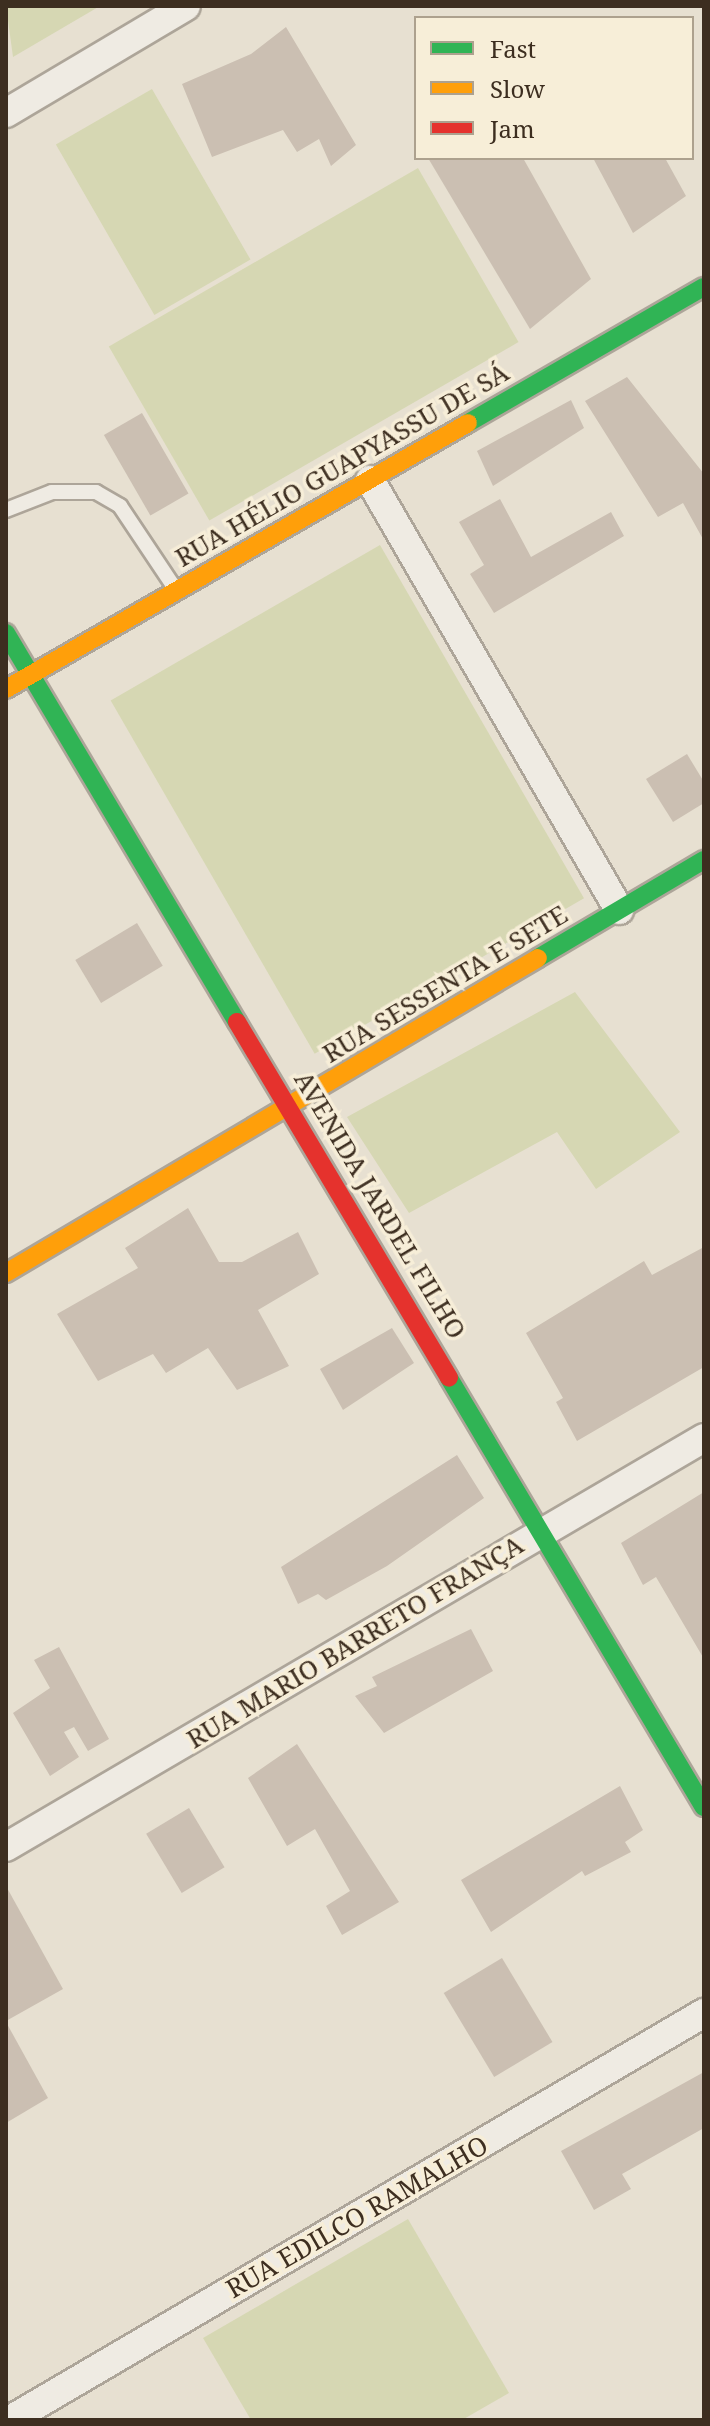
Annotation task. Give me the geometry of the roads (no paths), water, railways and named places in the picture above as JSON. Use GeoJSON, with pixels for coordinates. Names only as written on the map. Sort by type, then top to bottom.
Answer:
{"type":"FeatureCollection","features":[{"type":"Feature","properties":{"kind":"main road","name":"RUA HÉLIO GUAPYASSU DE SÁ"},"geometry":{"type":"LineString","coordinates":[[6,689],[704,287]]}},
{"type":"Feature","properties":{"kind":"main road","name":"AVENIDA JARDEL FILHO"},"geometry":{"type":"LineString","coordinates":[[6,633],[543,1531],[704,1807]]}},
{"type":"Feature","properties":{"kind":"main road","name":"RUA SESSENTA E SETE"},"geometry":{"type":"LineString","coordinates":[[6,1273],[704,860]]}},
{"type":"Feature","properties":{"kind":"street"},"geometry":{"type":"LineString","coordinates":[[6,113],[186,6]]}},
{"type":"Feature","properties":{"kind":"street"},"geometry":{"type":"LineString","coordinates":[[370,480],[619,910]]}},
{"type":"Feature","properties":{"kind":"street","name":"RUA MARIO BARRETO FRANÇA"},"geometry":{"type":"LineString","coordinates":[[6,1847],[704,1438]]}},
{"type":"Feature","properties":{"kind":"street","name":"RUA EDILCO RAMALHO"},"geometry":{"type":"LineString","coordinates":[[10,2420],[704,2013]]}},
{"type":"Feature","properties":{"kind":"lane"},"geometry":{"type":"LineString","coordinates":[[6,510],[52,492],[96,492],[120,506],[176,591]]}}]}
